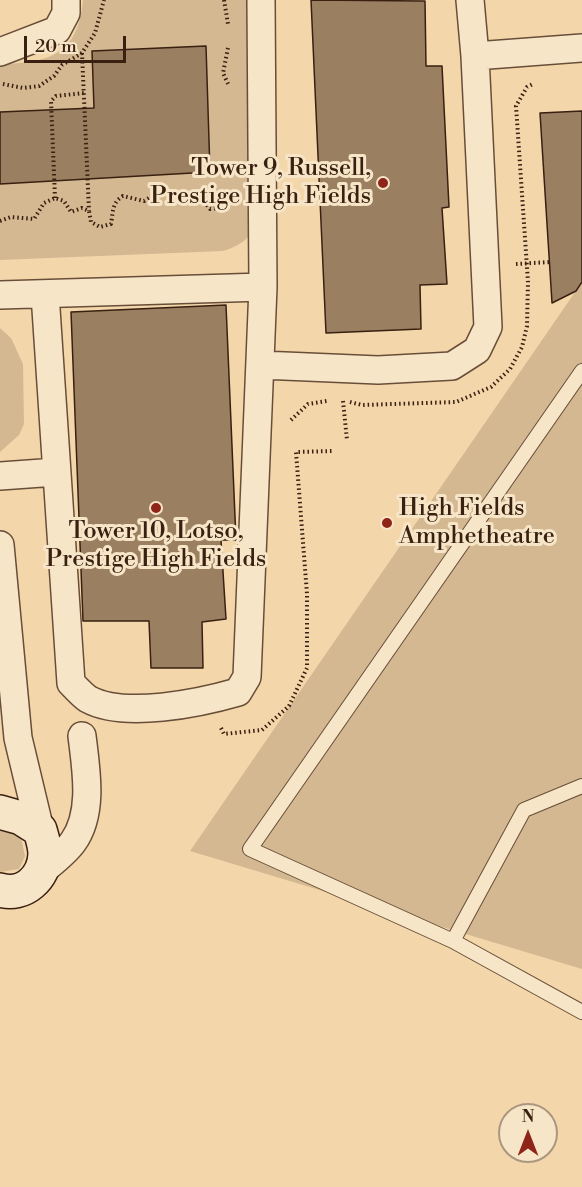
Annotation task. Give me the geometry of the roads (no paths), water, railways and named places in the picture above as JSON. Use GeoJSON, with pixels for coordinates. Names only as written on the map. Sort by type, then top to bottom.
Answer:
{"type":"FeatureCollection","features":[{"type":"Feature","properties":{"kind":"street"},"geometry":{"type":"LineString","coordinates":[[0,52],[57,30],[66,13],[66,0]]}},
{"type":"Feature","properties":{"kind":"street"},"geometry":{"type":"LineString","coordinates":[[45,294],[71,683],[87,699],[115,706],[156,708],[218,698],[238,692],[247,677],[261,365],[263,287],[261,0]]}},
{"type":"Feature","properties":{"kind":"street"},"geometry":{"type":"LineString","coordinates":[[261,365],[378,370],[452,366],[477,350],[488,327],[475,56],[470,0]]}},
{"type":"Feature","properties":{"kind":"street"},"geometry":{"type":"LineString","coordinates":[[475,56],[582,48]]}},
{"type":"Feature","properties":{"kind":"street"},"geometry":{"type":"LineString","coordinates":[[0,295],[263,287]]}},
{"type":"Feature","properties":{"kind":"street"},"geometry":{"type":"LineString","coordinates":[[0,476],[56,472]]}},
{"type":"Feature","properties":{"kind":"street"},"geometry":{"type":"LineString","coordinates":[[0,545],[18,738],[45,852],[42,871]]}},
{"type":"Feature","properties":{"kind":"street"},"geometry":{"type":"LineString","coordinates":[[0,890],[9,893],[28,887],[73,843],[83,827],[87,783],[82,736]]}},
{"type":"Feature","properties":{"kind":"street"},"geometry":{"type":"LineString","coordinates":[[0,812],[21,818],[40,830]]}},
{"type":"Feature","properties":{"kind":"lane"},"geometry":{"type":"LineString","coordinates":[[582,371],[250,849],[453,940],[582,1012]]}},
{"type":"Feature","properties":{"kind":"lane"},"geometry":{"type":"LineString","coordinates":[[453,940],[524,810],[582,786]]}},
{"type":"Feature","properties":{"kind":"place","name":"Tower 9, Russell, Prestige High Fields"},"geometry":{"type":"Point","coordinates":[383,183]}},
{"type":"Feature","properties":{"kind":"place","name":"Tower 10, Lotso, Prestige High Fields"},"geometry":{"type":"Point","coordinates":[156,508]}},
{"type":"Feature","properties":{"kind":"place","name":"High Fields Amphetheatre"},"geometry":{"type":"Point","coordinates":[387,523]}}]}
